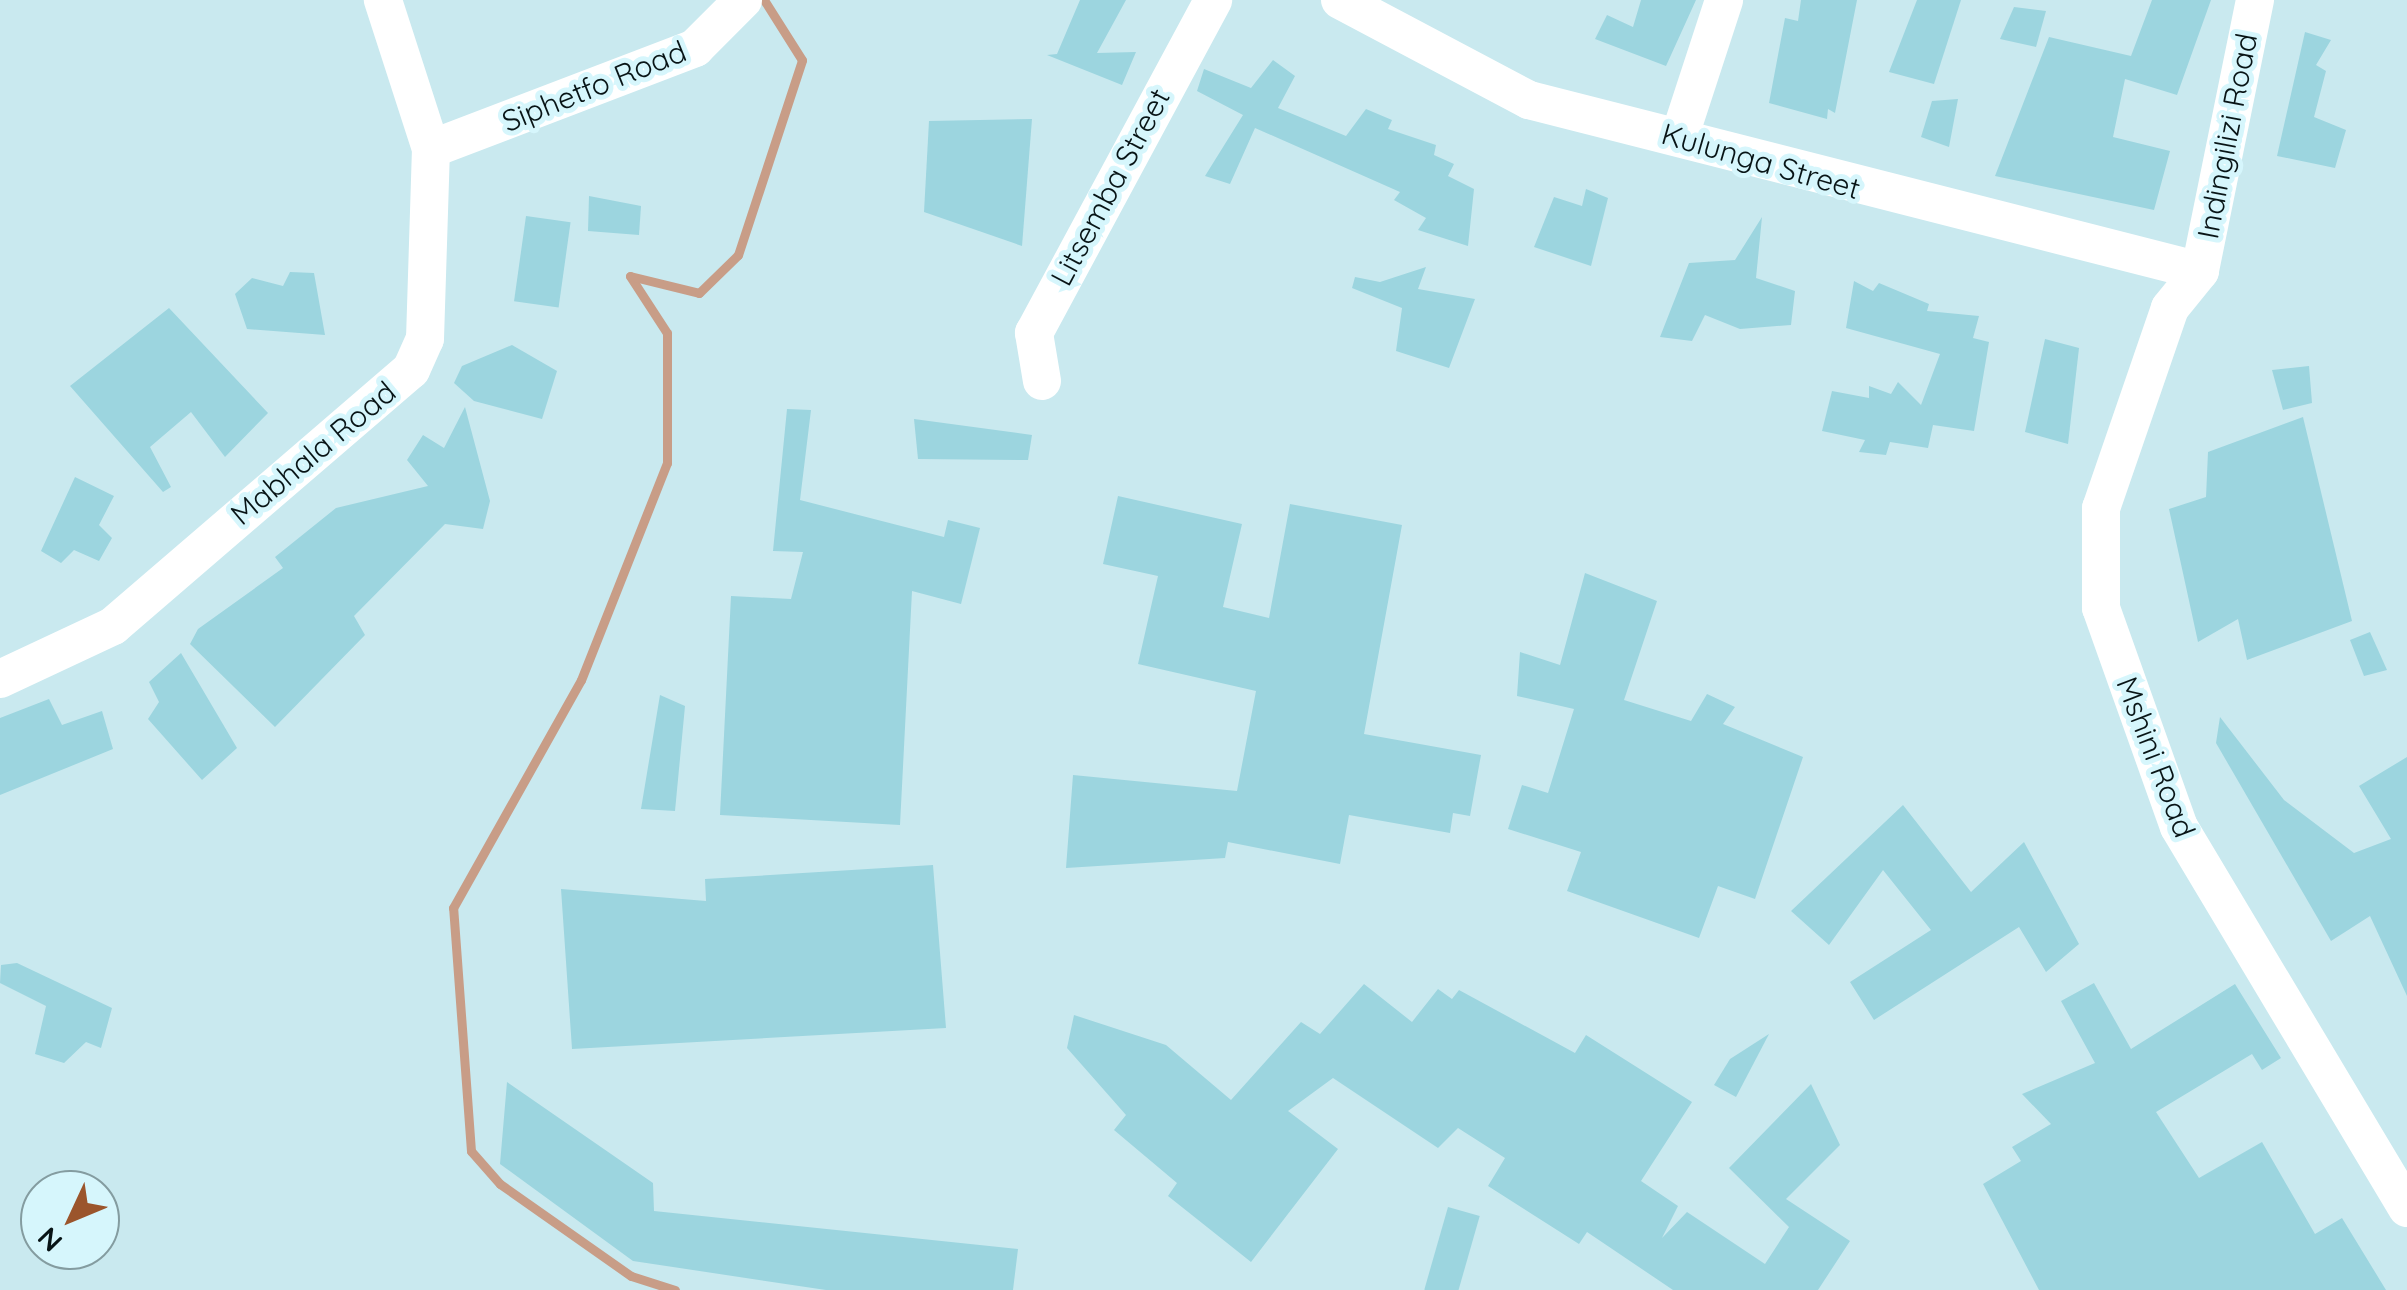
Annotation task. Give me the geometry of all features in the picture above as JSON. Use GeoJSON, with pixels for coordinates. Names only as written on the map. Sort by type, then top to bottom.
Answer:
{"type":"FeatureCollection","features":[{"type":"Feature","properties":{"kind":"street","name":"Mabhala Road"},"geometry":{"type":"LineString","coordinates":[[0,679],[113,626],[411,370],[425,339],[431,149],[383,0]]}},
{"type":"Feature","properties":{"kind":"street","name":"Siphetfo Road"},"geometry":{"type":"LineString","coordinates":[[431,149],[695,48],[743,0]]}},
{"type":"Feature","properties":{"kind":"street","name":"Litsemba Street"},"geometry":{"type":"LineString","coordinates":[[1042,381],[1034,333],[1213,0]]}},
{"type":"Feature","properties":{"kind":"street","name":"Kulunga Street"},"geometry":{"type":"LineString","coordinates":[[1340,0],[1529,100],[1680,135],[1966,218],[2200,272]]}},
{"type":"Feature","properties":{"kind":"street"},"geometry":{"type":"LineString","coordinates":[[1680,135],[1724,0]]}},
{"type":"Feature","properties":{"kind":"street","name":"Indingilizi Road"},"geometry":{"type":"LineString","coordinates":[[2200,272],[2255,0]]}},
{"type":"Feature","properties":{"kind":"street","name":"Mshini Road"},"geometry":{"type":"LineString","coordinates":[[2200,272],[2170,308],[2101,508],[2101,608],[2178,827],[2407,1208]]}},
{"type":"Feature","properties":{"kind":"building"},"geometry":{"type":"Polygon","coordinates":[[[1080,0],[1126,0],[1097,53],[1136,52],[1122,85],[1047,55],[1057,54],[1080,0]]]}},
{"type":"Feature","properties":{"kind":"building"},"geometry":{"type":"Polygon","coordinates":[[[1641,0],[1696,0],[1666,66],[1595,39],[1607,15],[1633,27],[1641,0]]]}},
{"type":"Feature","properties":{"kind":"building"},"geometry":{"type":"Polygon","coordinates":[[[1801,0],[1857,0],[1835,113],[1828,109],[1827,119],[1769,103],[1785,18],[1798,21],[1801,0]]]}},
{"type":"Feature","properties":{"kind":"building"},"geometry":{"type":"Polygon","coordinates":[[[1917,0],[1961,0],[1934,84],[1889,72],[1917,0]]]}},
{"type":"Feature","properties":{"kind":"building"},"geometry":{"type":"Polygon","coordinates":[[[2152,0],[2211,0],[2177,95],[2125,79],[2113,137],[2170,151],[2154,210],[1995,176],[2049,37],[2131,56],[2152,0]]]}},
{"type":"Feature","properties":{"kind":"building"},"geometry":{"type":"Polygon","coordinates":[[[2014,7],[2046,11],[2036,47],[2000,39],[2014,7]]]}},
{"type":"Feature","properties":{"kind":"building"},"geometry":{"type":"Polygon","coordinates":[[[2305,32],[2331,40],[2316,65],[2326,71],[2314,117],[2346,130],[2335,168],[2277,156],[2305,32]]]}},
{"type":"Feature","properties":{"kind":"building"},"geometry":{"type":"Polygon","coordinates":[[[1273,60],[1295,76],[1278,108],[1346,136],[1366,109],[1392,120],[1388,129],[1436,145],[1434,155],[1454,164],[1448,176],[1474,189],[1468,246],[1418,230],[1426,218],[1394,200],[1400,192],[1255,128],[1230,184],[1205,176],[1243,115],[1197,91],[1204,69],[1251,88],[1273,60]]]}},
{"type":"Feature","properties":{"kind":"building"},"geometry":{"type":"Polygon","coordinates":[[[1958,99],[1949,147],[1921,137],[1932,101],[1958,99]]]}},
{"type":"Feature","properties":{"kind":"building"},"geometry":{"type":"Polygon","coordinates":[[[1032,119],[1022,246],[924,212],[929,121],[1032,119]]]}},
{"type":"Feature","properties":{"kind":"building"},"geometry":{"type":"Polygon","coordinates":[[[1586,189],[1608,198],[1591,266],[1534,247],[1554,197],[1582,206],[1586,189]]]}},
{"type":"Feature","properties":{"kind":"building"},"geometry":{"type":"Polygon","coordinates":[[[589,196],[641,206],[639,235],[588,231],[589,196]]]}},
{"type":"Feature","properties":{"kind":"building"},"geometry":{"type":"Polygon","coordinates":[[[526,216],[571,222],[559,307],[514,301],[526,216]]]}},
{"type":"Feature","properties":{"kind":"building"},"geometry":{"type":"Polygon","coordinates":[[[1762,217],[1756,278],[1795,291],[1791,325],[1740,329],[1705,315],[1692,341],[1660,337],[1689,263],[1735,260],[1762,217]]]}},
{"type":"Feature","properties":{"kind":"building"},"geometry":{"type":"Polygon","coordinates":[[[1426,267],[1418,289],[1475,299],[1449,368],[1396,351],[1402,308],[1352,288],[1355,277],[1380,282],[1426,267]]]}},
{"type":"Feature","properties":{"kind":"building"},"geometry":{"type":"Polygon","coordinates":[[[290,272],[314,273],[325,335],[247,329],[235,294],[252,278],[283,286],[290,272]]]}},
{"type":"Feature","properties":{"kind":"building"},"geometry":{"type":"Polygon","coordinates":[[[1854,281],[1873,291],[1879,283],[1929,304],[1927,311],[1979,316],[1973,338],[1989,342],[1974,431],[1933,425],[1928,448],[1890,442],[1886,455],[1859,452],[1865,440],[1822,431],[1832,391],[1869,398],[1869,386],[1891,394],[1898,382],[1921,405],[1940,354],[1846,328],[1854,281]]]}},
{"type":"Feature","properties":{"kind":"building"},"geometry":{"type":"Polygon","coordinates":[[[169,308],[268,413],[225,457],[191,412],[150,447],[171,487],[163,492],[70,386],[169,308]]]}},
{"type":"Feature","properties":{"kind":"building"},"geometry":{"type":"Polygon","coordinates":[[[2045,339],[2079,348],[2068,444],[2025,432],[2045,339]]]}},
{"type":"Feature","properties":{"kind":"building"},"geometry":{"type":"Polygon","coordinates":[[[512,345],[557,371],[542,419],[474,401],[454,383],[462,366],[512,345]]]}},
{"type":"Feature","properties":{"kind":"building"},"geometry":{"type":"Polygon","coordinates":[[[2309,366],[2312,403],[2283,410],[2272,370],[2309,366]]]}},
{"type":"Feature","properties":{"kind":"building"},"geometry":{"type":"Polygon","coordinates":[[[465,407],[490,501],[483,529],[445,524],[354,616],[365,635],[275,727],[190,644],[198,629],[283,568],[275,557],[336,508],[428,486],[407,460],[423,435],[444,448],[465,407]]]}},
{"type":"Feature","properties":{"kind":"building"},"geometry":{"type":"Polygon","coordinates":[[[787,409],[811,410],[800,500],[944,537],[948,520],[980,528],[961,604],[912,591],[900,825],[720,815],[731,596],[791,599],[803,552],[773,551],[787,409]]]}},
{"type":"Feature","properties":{"kind":"building"},"geometry":{"type":"Polygon","coordinates":[[[2303,417],[2352,621],[2247,660],[2238,619],[2198,642],[2169,509],[2206,497],[2208,452],[2303,417]]]}},
{"type":"Feature","properties":{"kind":"building"},"geometry":{"type":"Polygon","coordinates":[[[914,419],[1032,435],[1028,460],[918,459],[914,419]]]}},
{"type":"Feature","properties":{"kind":"building"},"geometry":{"type":"Polygon","coordinates":[[[75,477],[114,496],[99,525],[112,538],[99,561],[74,550],[61,563],[41,551],[75,477]]]}},
{"type":"Feature","properties":{"kind":"building"},"geometry":{"type":"Polygon","coordinates":[[[1118,496],[1242,524],[1223,607],[1269,618],[1290,504],[1402,525],[1364,734],[1481,755],[1470,816],[1453,813],[1450,833],[1349,815],[1340,864],[1228,842],[1225,858],[1066,868],[1073,775],[1237,791],[1256,691],[1138,664],[1158,576],[1103,564],[1118,496]]]}},
{"type":"Feature","properties":{"kind":"building"},"geometry":{"type":"Polygon","coordinates":[[[1585,573],[1657,601],[1624,700],[1691,721],[1707,694],[1735,707],[1723,724],[1803,757],[1755,899],[1718,886],[1699,938],[1567,891],[1581,852],[1508,829],[1522,785],[1548,793],[1574,709],[1517,696],[1520,652],[1560,665],[1585,573]]]}},
{"type":"Feature","properties":{"kind":"building"},"geometry":{"type":"Polygon","coordinates":[[[2370,632],[2387,670],[2364,676],[2350,640],[2370,632]]]}},
{"type":"Feature","properties":{"kind":"building"},"geometry":{"type":"Polygon","coordinates":[[[181,653],[237,748],[202,780],[148,719],[159,702],[149,682],[181,653]]]}},
{"type":"Feature","properties":{"kind":"building"},"geometry":{"type":"Polygon","coordinates":[[[660,695],[685,706],[675,811],[641,809],[660,695]]]}},
{"type":"Feature","properties":{"kind":"building"},"geometry":{"type":"Polygon","coordinates":[[[49,699],[62,725],[102,711],[113,749],[0,795],[0,718],[49,699]]]}},
{"type":"Feature","properties":{"kind":"building"},"geometry":{"type":"Polygon","coordinates":[[[2220,717],[2284,800],[2354,853],[2391,839],[2359,786],[2407,757],[2407,996],[2370,916],[2331,941],[2216,743],[2220,717]]]}},
{"type":"Feature","properties":{"kind":"building"},"geometry":{"type":"Polygon","coordinates":[[[1903,805],[1971,892],[2024,842],[2079,944],[2046,972],[2019,927],[1874,1020],[1850,982],[1931,930],[1883,870],[1829,945],[1791,911],[1903,805]]]}},
{"type":"Feature","properties":{"kind":"building"},"geometry":{"type":"Polygon","coordinates":[[[933,865],[946,1028],[572,1049],[561,889],[706,901],[705,879],[933,865]]]}},
{"type":"Feature","properties":{"kind":"building"},"geometry":{"type":"Polygon","coordinates":[[[17,963],[112,1008],[101,1048],[86,1042],[64,1063],[35,1054],[46,1006],[0,983],[1,965],[17,963]]]}},
{"type":"Feature","properties":{"kind":"building"},"geometry":{"type":"Polygon","coordinates":[[[2094,983],[2131,1049],[2235,984],[2281,1058],[2262,1070],[2252,1054],[2156,1112],[2199,1178],[2262,1142],[2315,1234],[2342,1218],[2386,1290],[2039,1290],[1983,1184],[2021,1161],[2012,1147],[2051,1124],[2022,1094],[2095,1063],[2061,1001],[2094,983]]]}},
{"type":"Feature","properties":{"kind":"building"},"geometry":{"type":"Polygon","coordinates":[[[1364,984],[1412,1022],[1438,989],[1452,999],[1459,990],[1575,1053],[1586,1035],[1692,1102],[1641,1181],[1678,1206],[1662,1238],[1687,1212],[1765,1264],[1789,1227],[1729,1168],[1811,1084],[1840,1145],[1786,1199],[1850,1241],[1818,1290],[1673,1290],[1587,1232],[1579,1244],[1488,1186],[1505,1158],[1458,1128],[1438,1148],[1333,1078],[1288,1111],[1338,1149],[1251,1262],[1168,1196],[1177,1183],[1114,1130],[1126,1115],[1067,1048],[1074,1015],[1166,1045],[1231,1100],[1301,1022],[1320,1034],[1364,984]]]}},
{"type":"Feature","properties":{"kind":"building"},"geometry":{"type":"Polygon","coordinates":[[[1769,1034],[1736,1097],[1714,1085],[1730,1059],[1769,1034]]]}},
{"type":"Feature","properties":{"kind":"building"},"geometry":{"type":"Polygon","coordinates":[[[507,1082],[653,1183],[654,1211],[1018,1249],[1013,1290],[826,1290],[633,1261],[500,1164],[507,1082]]]}},
{"type":"Feature","properties":{"kind":"building"},"geometry":{"type":"Polygon","coordinates":[[[1448,1207],[1480,1216],[1459,1290],[1424,1290],[1448,1207]]]}},
{"type":"Feature","properties":{"kind":"waterway"},"geometry":{"type":"LineString","coordinates":[[675,1290],[631,1276],[500,1184],[471,1151],[453,908],[581,680],[667,463],[667,333],[630,276],[699,293],[738,255],[802,60],[764,0]]}}]}
